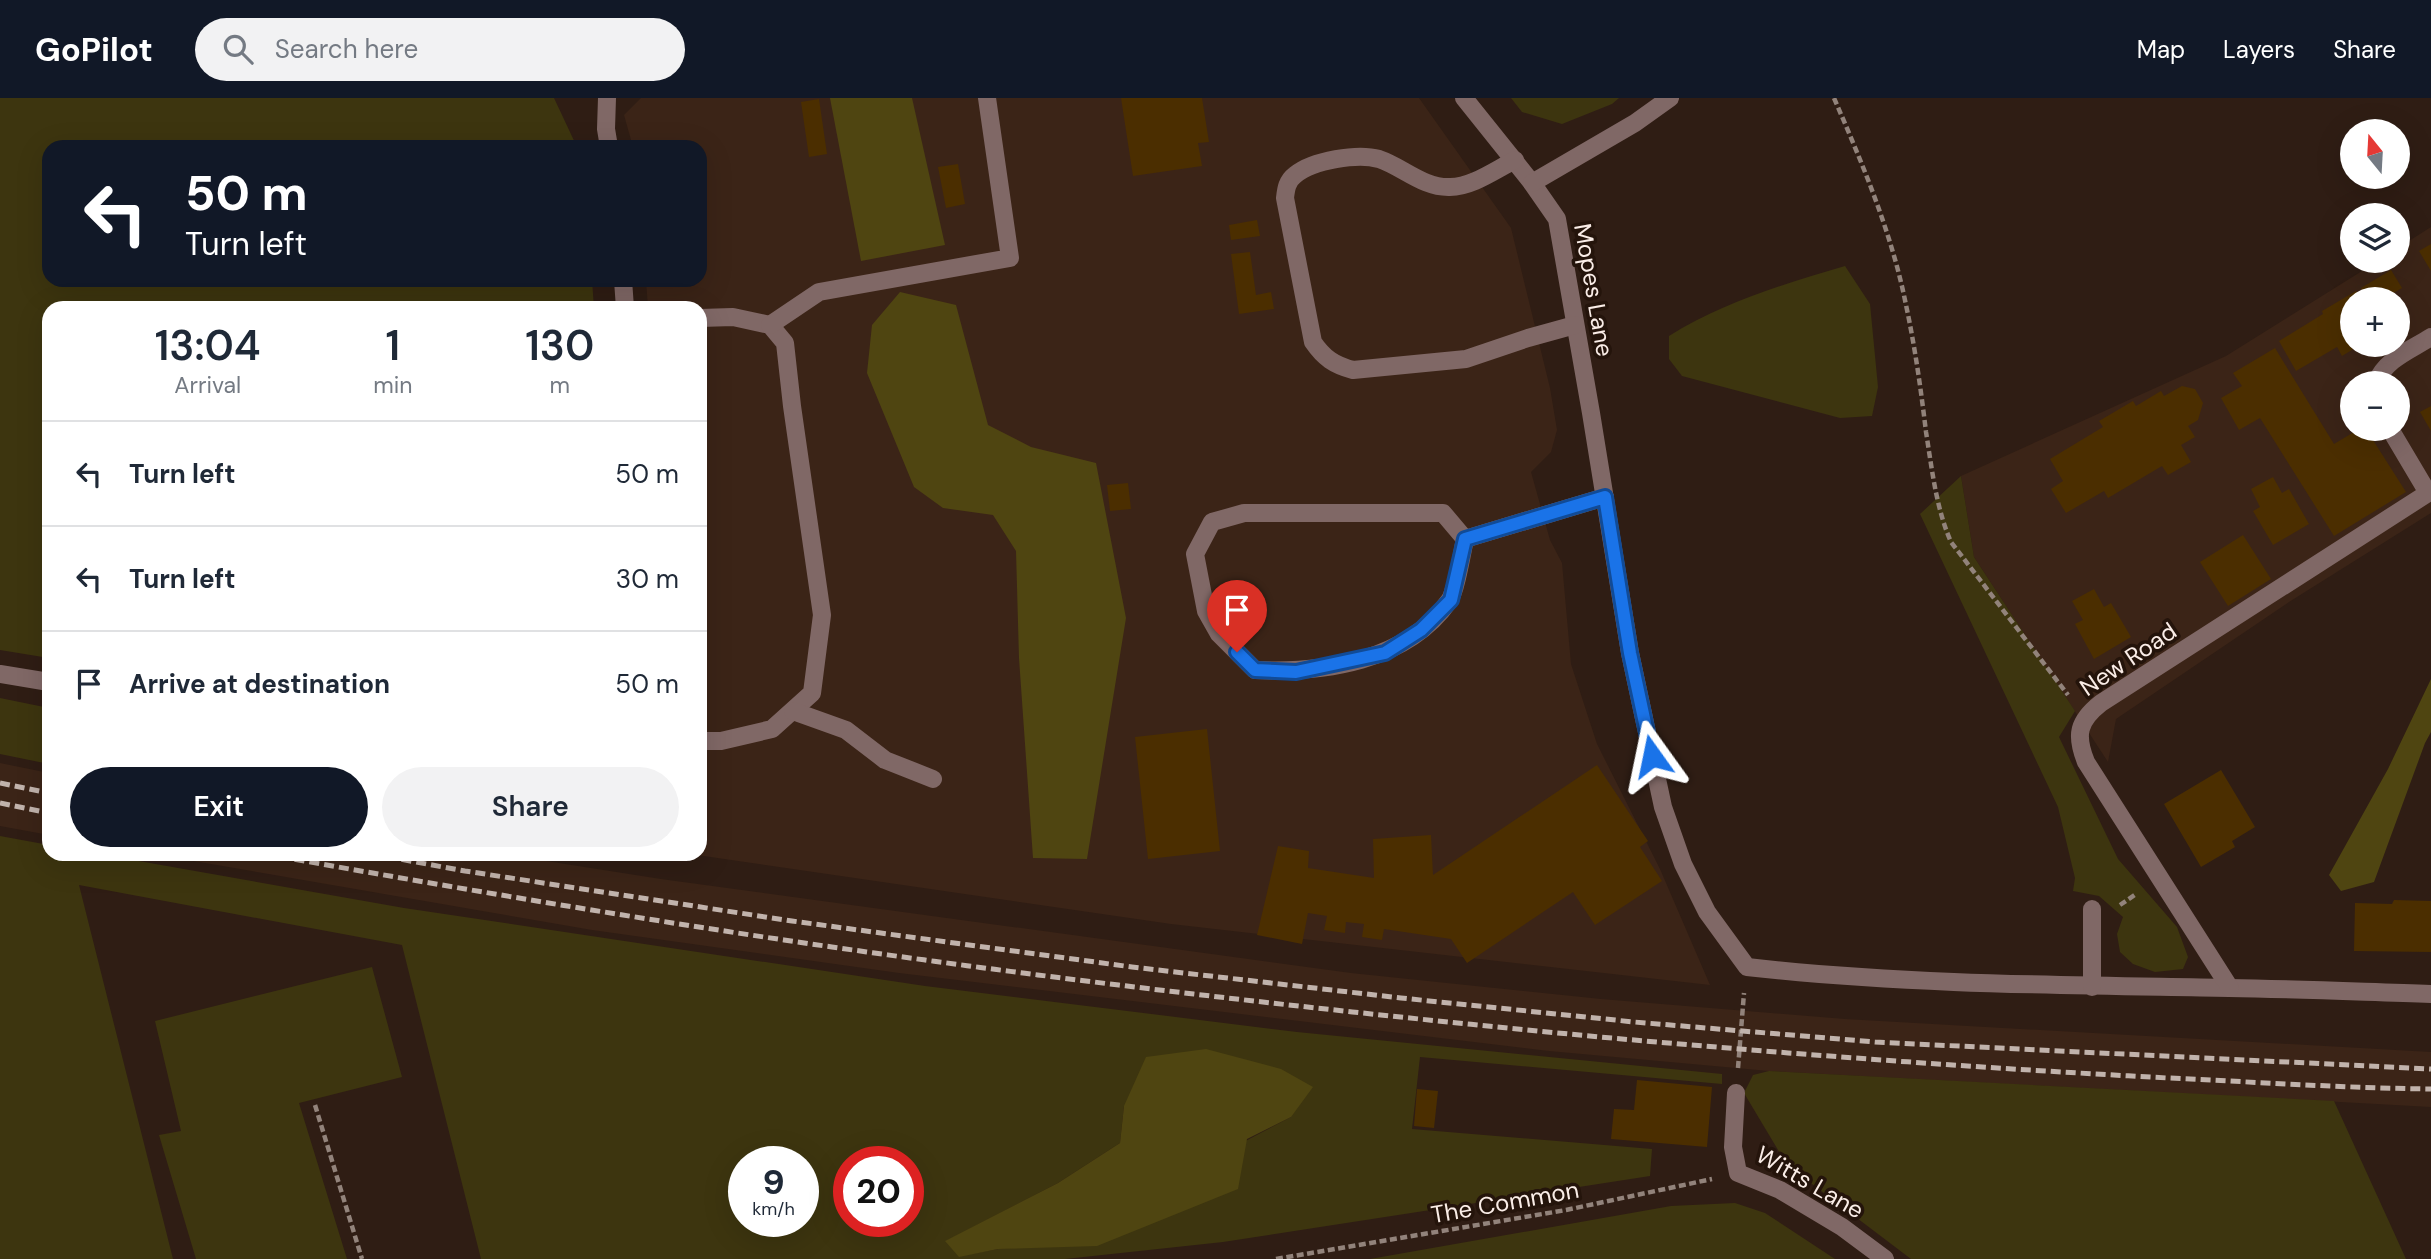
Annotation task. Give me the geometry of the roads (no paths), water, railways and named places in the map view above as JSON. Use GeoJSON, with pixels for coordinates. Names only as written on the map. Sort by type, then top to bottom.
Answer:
{"type":"FeatureCollection","features":[{"type":"Feature","properties":{"kind":"street"},"geometry":{"type":"LineString","coordinates":[[607,98],[608,140]]}},
{"type":"Feature","properties":{"kind":"street"},"geometry":{"type":"LineString","coordinates":[[770,326],[819,292],[1010,258],[987,98]]}},
{"type":"Feature","properties":{"kind":"street","name":"Mopes Lane"},"geometry":{"type":"LineString","coordinates":[[1464,98],[1515,160],[1557,219],[1630,653],[1663,807],[1683,864],[1707,912],[1747,967],[1839,977],[2092,987]]}},
{"type":"Feature","properties":{"kind":"street"},"geometry":{"type":"LineString","coordinates":[[1532,183],[1635,123],[1670,98]]}},
{"type":"Feature","properties":{"kind":"street"},"geometry":{"type":"LineString","coordinates":[[1515,160],[1469,183],[1449,187],[1411,177],[1380,160],[1363,157],[1324,161],[1296,174],[1286,186],[1285,198],[1313,342],[1322,355],[1335,365],[1353,370],[1466,359],[1528,338],[1575,326]]}},
{"type":"Feature","properties":{"kind":"street"},"geometry":{"type":"LineString","coordinates":[[707,318],[733,317],[770,326],[785,342],[822,615],[812,693],[772,729],[721,741],[707,741]]}},
{"type":"Feature","properties":{"kind":"street"},"geometry":{"type":"LineString","coordinates":[[2383,371],[2391,362],[2431,337]]}},
{"type":"Feature","properties":{"kind":"street","name":"New Road"},"geometry":{"type":"LineString","coordinates":[[2230,988],[2086,762],[2078,739],[2079,731],[2086,718],[2101,703],[2428,493],[2397,441]]}},
{"type":"Feature","properties":{"kind":"street"},"geometry":{"type":"LineString","coordinates":[[1465,539],[1605,497]]}},
{"type":"Feature","properties":{"kind":"street"},"geometry":{"type":"LineString","coordinates":[[1244,513],[1443,513],[1465,539],[1451,600],[1421,630],[1385,653],[1296,672],[1255,670],[1219,634],[1206,611],[1195,554],[1212,522],[1244,513]]}},
{"type":"Feature","properties":{"kind":"street"},"geometry":{"type":"LineString","coordinates":[[0,674],[42,681]]}},
{"type":"Feature","properties":{"kind":"street"},"geometry":{"type":"LineString","coordinates":[[793,710],[846,730],[885,760],[933,779]]}},
{"type":"Feature","properties":{"kind":"street"},"geometry":{"type":"LineString","coordinates":[[2092,915],[2092,987],[2431,994]]}},
{"type":"Feature","properties":{"kind":"street","name":"Witts Lane"},"geometry":{"type":"LineString","coordinates":[[1736,1093],[1733,1147],[1738,1173],[1780,1190],[1842,1227],[1885,1259]]}},
{"type":"Feature","properties":{"kind":"railway"},"geometry":{"type":"LineString","coordinates":[[0,783],[42,792]]}},
{"type":"Feature","properties":{"kind":"railway"},"geometry":{"type":"LineString","coordinates":[[0,803],[42,812]]}},
{"type":"Feature","properties":{"kind":"railway"},"geometry":{"type":"LineString","coordinates":[[305,861],[784,940],[1089,981],[1395,1016],[1600,1037],[1884,1060],[2168,1078],[2431,1089]]}},
{"type":"Feature","properties":{"kind":"railway"},"geometry":{"type":"LineString","coordinates":[[410,861],[792,921],[1132,967],[1634,1022],[1875,1042],[2431,1069]]}}]}
